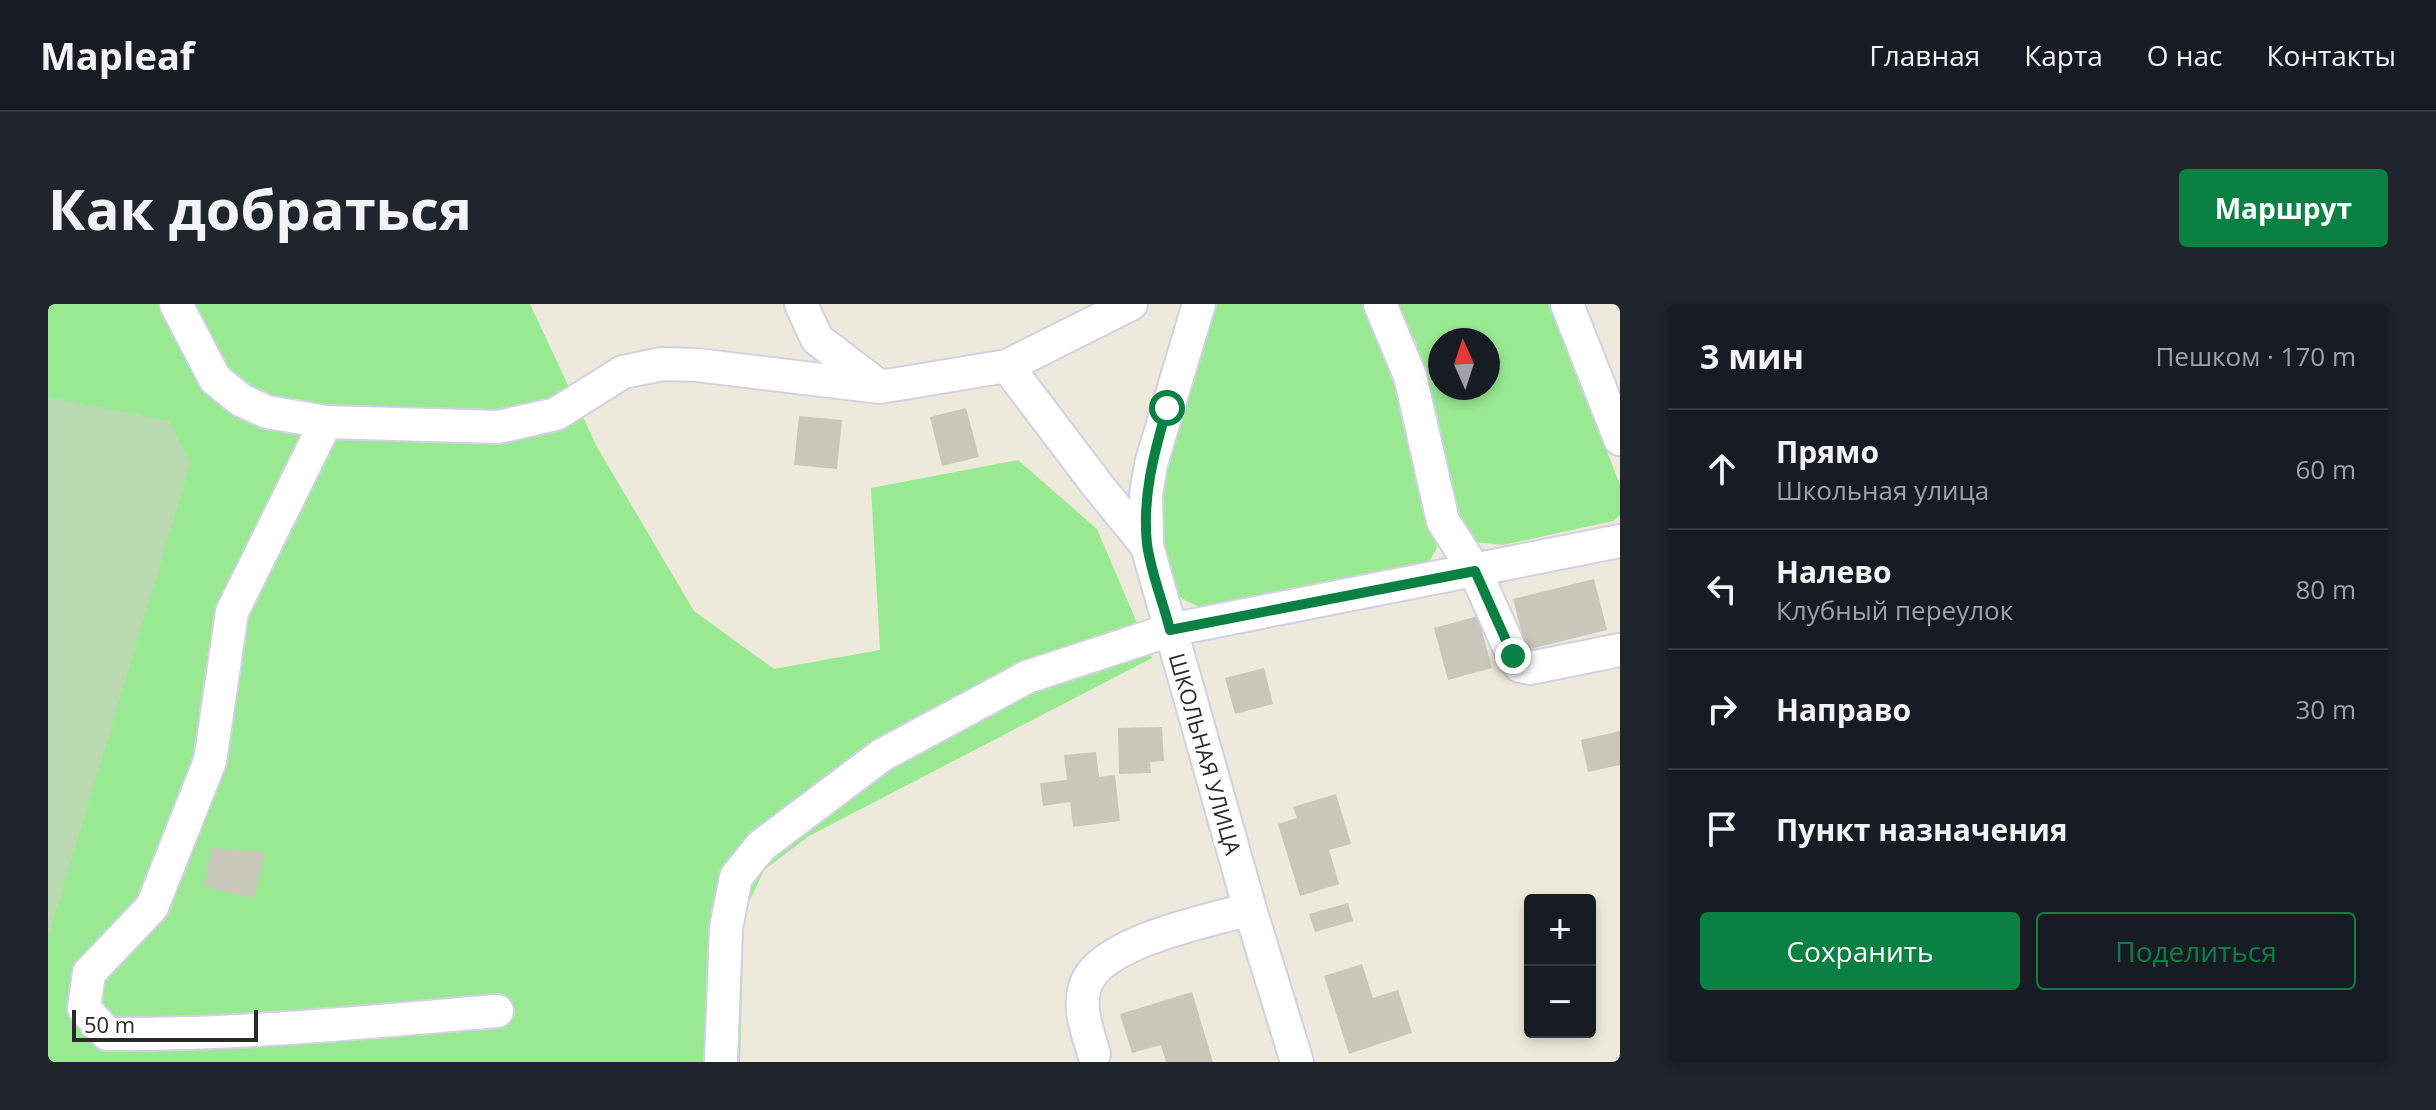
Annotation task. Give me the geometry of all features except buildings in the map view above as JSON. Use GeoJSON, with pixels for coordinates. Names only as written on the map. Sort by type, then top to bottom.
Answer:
{"type":"FeatureCollection","features":[{"type":"Feature","properties":{"kind":"street"},"geometry":{"type":"LineString","coordinates":[[176,304],[215,379],[241,400],[267,412],[326,422],[498,427],[556,414],[623,372],[662,364],[697,365],[880,387],[1007,366],[1131,304]]}},
{"type":"Feature","properties":{"kind":"street"},"geometry":{"type":"LineString","coordinates":[[801,304],[817,339],[880,387]]}},
{"type":"Feature","properties":{"kind":"street","name":"ШКОЛЬНАЯ УЛИЦА"},"geometry":{"type":"LineString","coordinates":[[1199,304],[1151,464],[1146,494],[1147,546],[1250,909],[1297,1062]]}},
{"type":"Feature","properties":{"kind":"street"},"geometry":{"type":"LineString","coordinates":[[1380,304],[1410,376],[1443,521],[1475,571],[1498,626],[1520,666],[1530,668],[1620,650]]}},
{"type":"Feature","properties":{"kind":"street"},"geometry":{"type":"LineString","coordinates":[[1567,304],[1620,439]]}},
{"type":"Feature","properties":{"kind":"street"},"geometry":{"type":"LineString","coordinates":[[1007,366],[1147,546]]}},
{"type":"Feature","properties":{"kind":"street"},"geometry":{"type":"LineString","coordinates":[[326,422],[232,612],[210,761],[152,907],[89,973],[84,1008],[107,1034],[147,1035],[309,1028],[497,1011]]}},
{"type":"Feature","properties":{"kind":"street"},"geometry":{"type":"LineString","coordinates":[[721,1062],[726,928],[736,877],[761,846],[882,755],[1027,677],[1170,630],[1620,541]]}},
{"type":"Feature","properties":{"kind":"street"},"geometry":{"type":"LineString","coordinates":[[1094,1054],[1082,1015],[1086,982],[1099,963],[1132,944],[1250,909]]}},
{"type":"Feature","properties":{"kind":"green space"},"geometry":{"type":"Polygon","coordinates":[[[48,304],[530,304],[597,447],[694,611],[774,669],[880,650],[871,488],[1018,460],[1097,529],[1152,658],[809,836],[764,870],[744,913],[740,1062],[48,1062],[48,304]]]}},
{"type":"Feature","properties":{"kind":"green space"},"geometry":{"type":"Polygon","coordinates":[[[1209,304],[1370,304],[1407,392],[1437,548],[1430,560],[1399,573],[1204,608],[1177,593],[1164,554],[1162,491],[1172,428],[1209,304]]]}},
{"type":"Feature","properties":{"kind":"green space"},"geometry":{"type":"Polygon","coordinates":[[[1398,304],[1550,304],[1620,485],[1620,515],[1613,521],[1503,545],[1473,542],[1455,529],[1428,400],[1500,400],[1500,328],[1428,328],[1428,400],[1416,342],[1398,304]]]}},
{"type":"Feature","properties":{"kind":"green space"},"geometry":{"type":"Polygon","coordinates":[[[48,397],[169,421],[191,462],[48,938],[48,397]]]}},
{"type":"Feature","properties":{"kind":"route"},"geometry":{"type":"LineString","coordinates":[[1167,408],[1146,494],[1147,546],[1170,630],[1475,571],[1513,656]]}}]}
